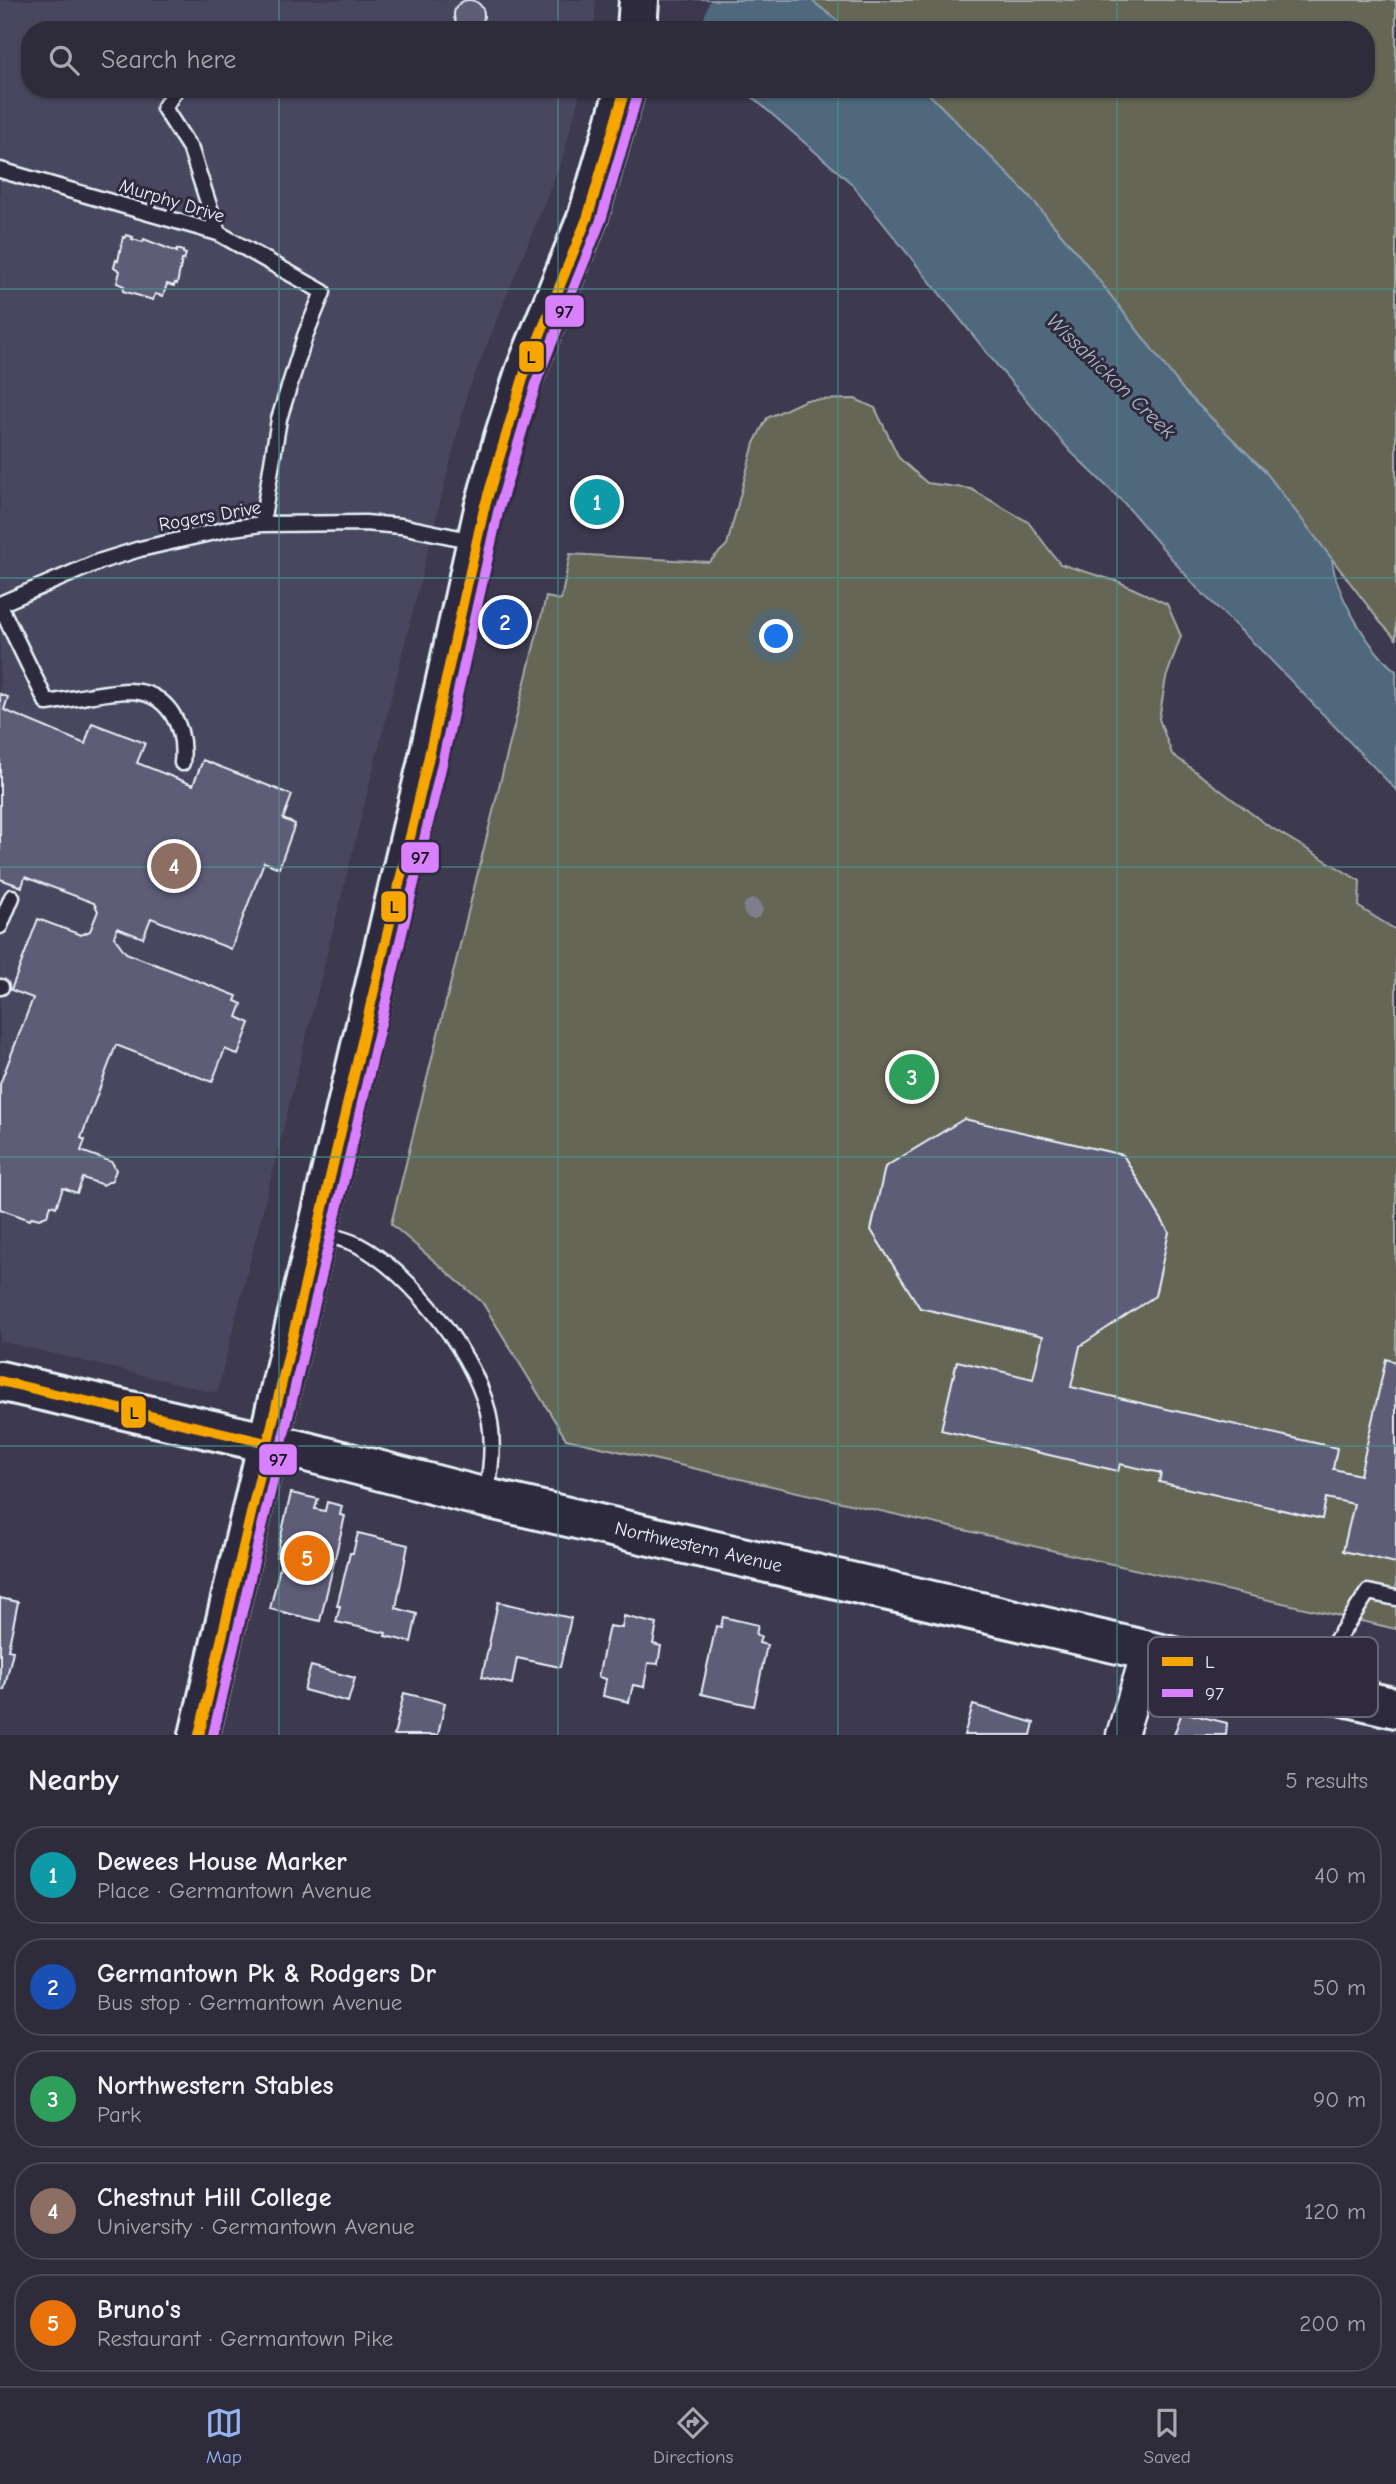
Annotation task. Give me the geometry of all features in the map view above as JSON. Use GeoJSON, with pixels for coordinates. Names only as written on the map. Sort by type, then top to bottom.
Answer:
{"type":"FeatureCollection","features":[{"type":"Feature","properties":{"kind":"main road"},"geometry":{"type":"LineString","coordinates":[[637,21],[639,0]]}},
{"type":"Feature","properties":{"kind":"main road"},"geometry":{"type":"LineString","coordinates":[[199,1735],[477,541],[504,437],[542,330],[588,216],[623,98]]}},
{"type":"Feature","properties":{"kind":"main road","name":"Northwestern Avenue"},"geometry":{"type":"LineString","coordinates":[[0,1381],[267,1443],[486,1498],[1147,1651]]}},
{"type":"Feature","properties":{"kind":"main road","name":"Northwestern Avenue"},"geometry":{"type":"LineString","coordinates":[[1378,1704],[1396,1708]]}},
{"type":"Feature","properties":{"kind":"street"},"geometry":{"type":"LineString","coordinates":[[1122,1735],[1147,1651]]}},
{"type":"Feature","properties":{"kind":"lane"},"geometry":{"type":"LineString","coordinates":[[170,98],[164,107],[191,150],[218,233]]}},
{"type":"Feature","properties":{"kind":"lane","name":"Murphy Drive"},"geometry":{"type":"LineString","coordinates":[[0,170],[218,233],[323,292],[305,336],[279,419],[262,524]]}},
{"type":"Feature","properties":{"kind":"lane","name":"Rogers Drive"},"geometry":{"type":"LineString","coordinates":[[0,605],[98,562],[201,534],[262,524],[365,523],[401,526],[477,541]]}},
{"type":"Feature","properties":{"kind":"lane"},"geometry":{"type":"LineString","coordinates":[[0,605],[47,702],[131,691],[147,695],[162,703],[177,722],[184,746],[181,763]]}},
{"type":"Feature","properties":{"kind":"lane"},"geometry":{"type":"LineString","coordinates":[[0,926],[12,897]]}},
{"type":"Feature","properties":{"kind":"lane"},"geometry":{"type":"LineString","coordinates":[[318,1232],[356,1244],[373,1255],[419,1295],[442,1322],[465,1359],[482,1394],[489,1419],[492,1444],[486,1498]]}},
{"type":"Feature","properties":{"kind":"lane"},"geometry":{"type":"LineString","coordinates":[[1338,1637],[1368,1592],[1396,1598]]}},
{"type":"Feature","properties":{"kind":"shaded area"},"geometry":{"type":"Polygon","coordinates":[[[0,0],[596,0],[595,21],[21,21],[21,98],[579,98],[563,157],[468,391],[217,1393],[0,1341],[0,0]]]}},
{"type":"Feature","properties":{"kind":"green space"},"geometry":{"type":"Polygon","coordinates":[[[811,0],[1396,0],[1396,639],[1264,470],[1185,392],[1087,265],[1029,196],[933,98],[1375,98],[1375,21],[838,21],[811,0]]]}},
{"type":"Feature","properties":{"kind":"green space"},"geometry":{"type":"Polygon","coordinates":[[[855,399],[875,408],[899,458],[927,483],[971,489],[1028,522],[1060,564],[1119,582],[1167,604],[1181,636],[1166,678],[1159,719],[1172,754],[1267,825],[1360,881],[1359,907],[1396,930],[1396,1629],[566,1439],[482,1302],[391,1224],[546,597],[561,600],[570,554],[709,562],[727,545],[754,443],[767,418],[806,400],[855,399]]]}},
{"type":"Feature","properties":{"kind":"water"},"geometry":{"type":"Polygon","coordinates":[[[641,0],[811,0],[838,21],[665,21],[641,0]]]}},
{"type":"Feature","properties":{"kind":"water","name":"Wissahickon Creek"},"geometry":{"type":"Polygon","coordinates":[[[753,98],[933,98],[1029,196],[1087,265],[1185,392],[1264,470],[1332,559],[1339,588],[1355,620],[1375,649],[1396,671],[1396,790],[1265,654],[1196,587],[1125,504],[1070,451],[1000,369],[851,183],[753,98]]]}},
{"type":"Feature","properties":{"kind":"pier"},"geometry":{"type":"Polygon","coordinates":[[[638,0],[710,0],[703,21],[660,21],[638,0]]]}},
{"type":"Feature","properties":{"kind":"building"},"geometry":{"type":"Polygon","coordinates":[[[463,1],[475,1],[483,9],[483,21],[455,21],[455,9],[463,1]]]}},
{"type":"Feature","properties":{"kind":"building"},"geometry":{"type":"Polygon","coordinates":[[[126,235],[186,254],[182,260],[177,284],[167,284],[163,296],[155,294],[153,300],[123,291],[124,286],[117,283],[120,271],[114,267],[116,260],[118,261],[123,237],[126,235]]]}},
{"type":"Feature","properties":{"kind":"building"},"geometry":{"type":"Polygon","coordinates":[[[0,694],[8,697],[4,710],[85,744],[92,723],[145,743],[137,763],[193,785],[203,760],[292,795],[283,819],[295,824],[279,868],[264,862],[231,949],[151,918],[143,938],[117,928],[114,937],[126,953],[237,996],[235,1001],[242,1004],[237,1017],[250,1023],[238,1055],[225,1049],[212,1082],[116,1045],[81,1138],[85,1140],[81,1151],[112,1162],[116,1170],[112,1180],[103,1185],[83,1178],[77,1193],[63,1188],[56,1207],[51,1205],[47,1216],[39,1219],[32,1217],[30,1220],[0,1209],[0,1084],[33,998],[11,990],[38,919],[81,935],[90,931],[98,911],[94,903],[25,877],[22,887],[0,879],[0,694]]]}},
{"type":"Feature","properties":{"kind":"building"},"geometry":{"type":"Polygon","coordinates":[[[964,1119],[1123,1155],[1169,1232],[1155,1296],[1080,1346],[1071,1387],[1337,1448],[1333,1469],[1360,1475],[1386,1359],[1396,1362],[1396,1563],[1343,1551],[1354,1504],[1326,1498],[1322,1519],[1159,1482],[1161,1473],[1120,1464],[1118,1471],[941,1430],[957,1361],[1033,1379],[1043,1336],[920,1308],[871,1230],[885,1167],[964,1119]]]}},
{"type":"Feature","properties":{"kind":"building"},"geometry":{"type":"Polygon","coordinates":[[[291,1493],[318,1499],[315,1509],[325,1511],[327,1502],[342,1506],[340,1515],[345,1516],[320,1621],[270,1609],[282,1558],[276,1557],[291,1493]]]}},
{"type":"Feature","properties":{"kind":"building"},"geometry":{"type":"Polygon","coordinates":[[[358,1533],[408,1545],[396,1608],[417,1614],[411,1642],[385,1636],[386,1633],[336,1622],[340,1606],[337,1606],[350,1553],[353,1553],[358,1533]]]}},
{"type":"Feature","properties":{"kind":"building"},"geometry":{"type":"Polygon","coordinates":[[[0,1598],[18,1602],[8,1650],[13,1651],[4,1690],[0,1689],[0,1598]]]}},
{"type":"Feature","properties":{"kind":"building"},"geometry":{"type":"Polygon","coordinates":[[[498,1602],[571,1618],[560,1667],[517,1658],[512,1684],[482,1677],[498,1602]]]}},
{"type":"Feature","properties":{"kind":"building"},"geometry":{"type":"Polygon","coordinates":[[[624,1616],[657,1624],[653,1644],[661,1646],[658,1664],[648,1663],[644,1687],[633,1685],[629,1702],[603,1696],[606,1679],[598,1677],[609,1626],[622,1628],[624,1616]]]}},
{"type":"Feature","properties":{"kind":"building"},"geometry":{"type":"Polygon","coordinates":[[[723,1617],[758,1625],[756,1635],[761,1636],[759,1643],[767,1645],[754,1706],[701,1694],[716,1626],[721,1627],[723,1617]]]}},
{"type":"Feature","properties":{"kind":"building"},"geometry":{"type":"Polygon","coordinates":[[[311,1666],[355,1678],[348,1702],[304,1690],[311,1666]]]}},
{"type":"Feature","properties":{"kind":"building"},"geometry":{"type":"Polygon","coordinates":[[[404,1693],[445,1703],[438,1735],[394,1735],[404,1693]]]}},
{"type":"Feature","properties":{"kind":"building"},"geometry":{"type":"Polygon","coordinates":[[[973,1705],[1034,1723],[1031,1735],[964,1735],[973,1705]]]}},
{"type":"Feature","properties":{"kind":"building"},"geometry":{"type":"Polygon","coordinates":[[[1180,1717],[1202,1717],[1227,1723],[1226,1735],[1174,1735],[1180,1717]]]}},
{"type":"Feature","properties":{"kind":"transit line","name":"L"},"geometry":{"type":"LineString","coordinates":[[199,1735],[427,765],[484,509],[525,372],[588,216],[622,98]]}},
{"type":"Feature","properties":{"kind":"transit line","name":"97"},"geometry":{"type":"LineString","coordinates":[[213,1735],[441,768],[498,512],[538,377],[601,220],[637,98]]}},
{"type":"Feature","properties":{"kind":"transit line","name":"L"},"geometry":{"type":"LineString","coordinates":[[0,1381],[267,1443]]}},
{"type":"Feature","properties":{"kind":"place","name":"Dewees House Marker"},"geometry":{"type":"Point","coordinates":[597,502]}},
{"type":"Feature","properties":{"kind":"place","name":"Germantown Pk & Rodgers Dr"},"geometry":{"type":"Point","coordinates":[505,622]}},
{"type":"Feature","properties":{"kind":"place","name":"Chestnut Hill College"},"geometry":{"type":"Point","coordinates":[174,866]}},
{"type":"Feature","properties":{"kind":"place","name":"Northwestern Stables"},"geometry":{"type":"Point","coordinates":[912,1077]}},
{"type":"Feature","properties":{"kind":"place","name":"Bruno's"},"geometry":{"type":"Point","coordinates":[307,1558]}}]}
